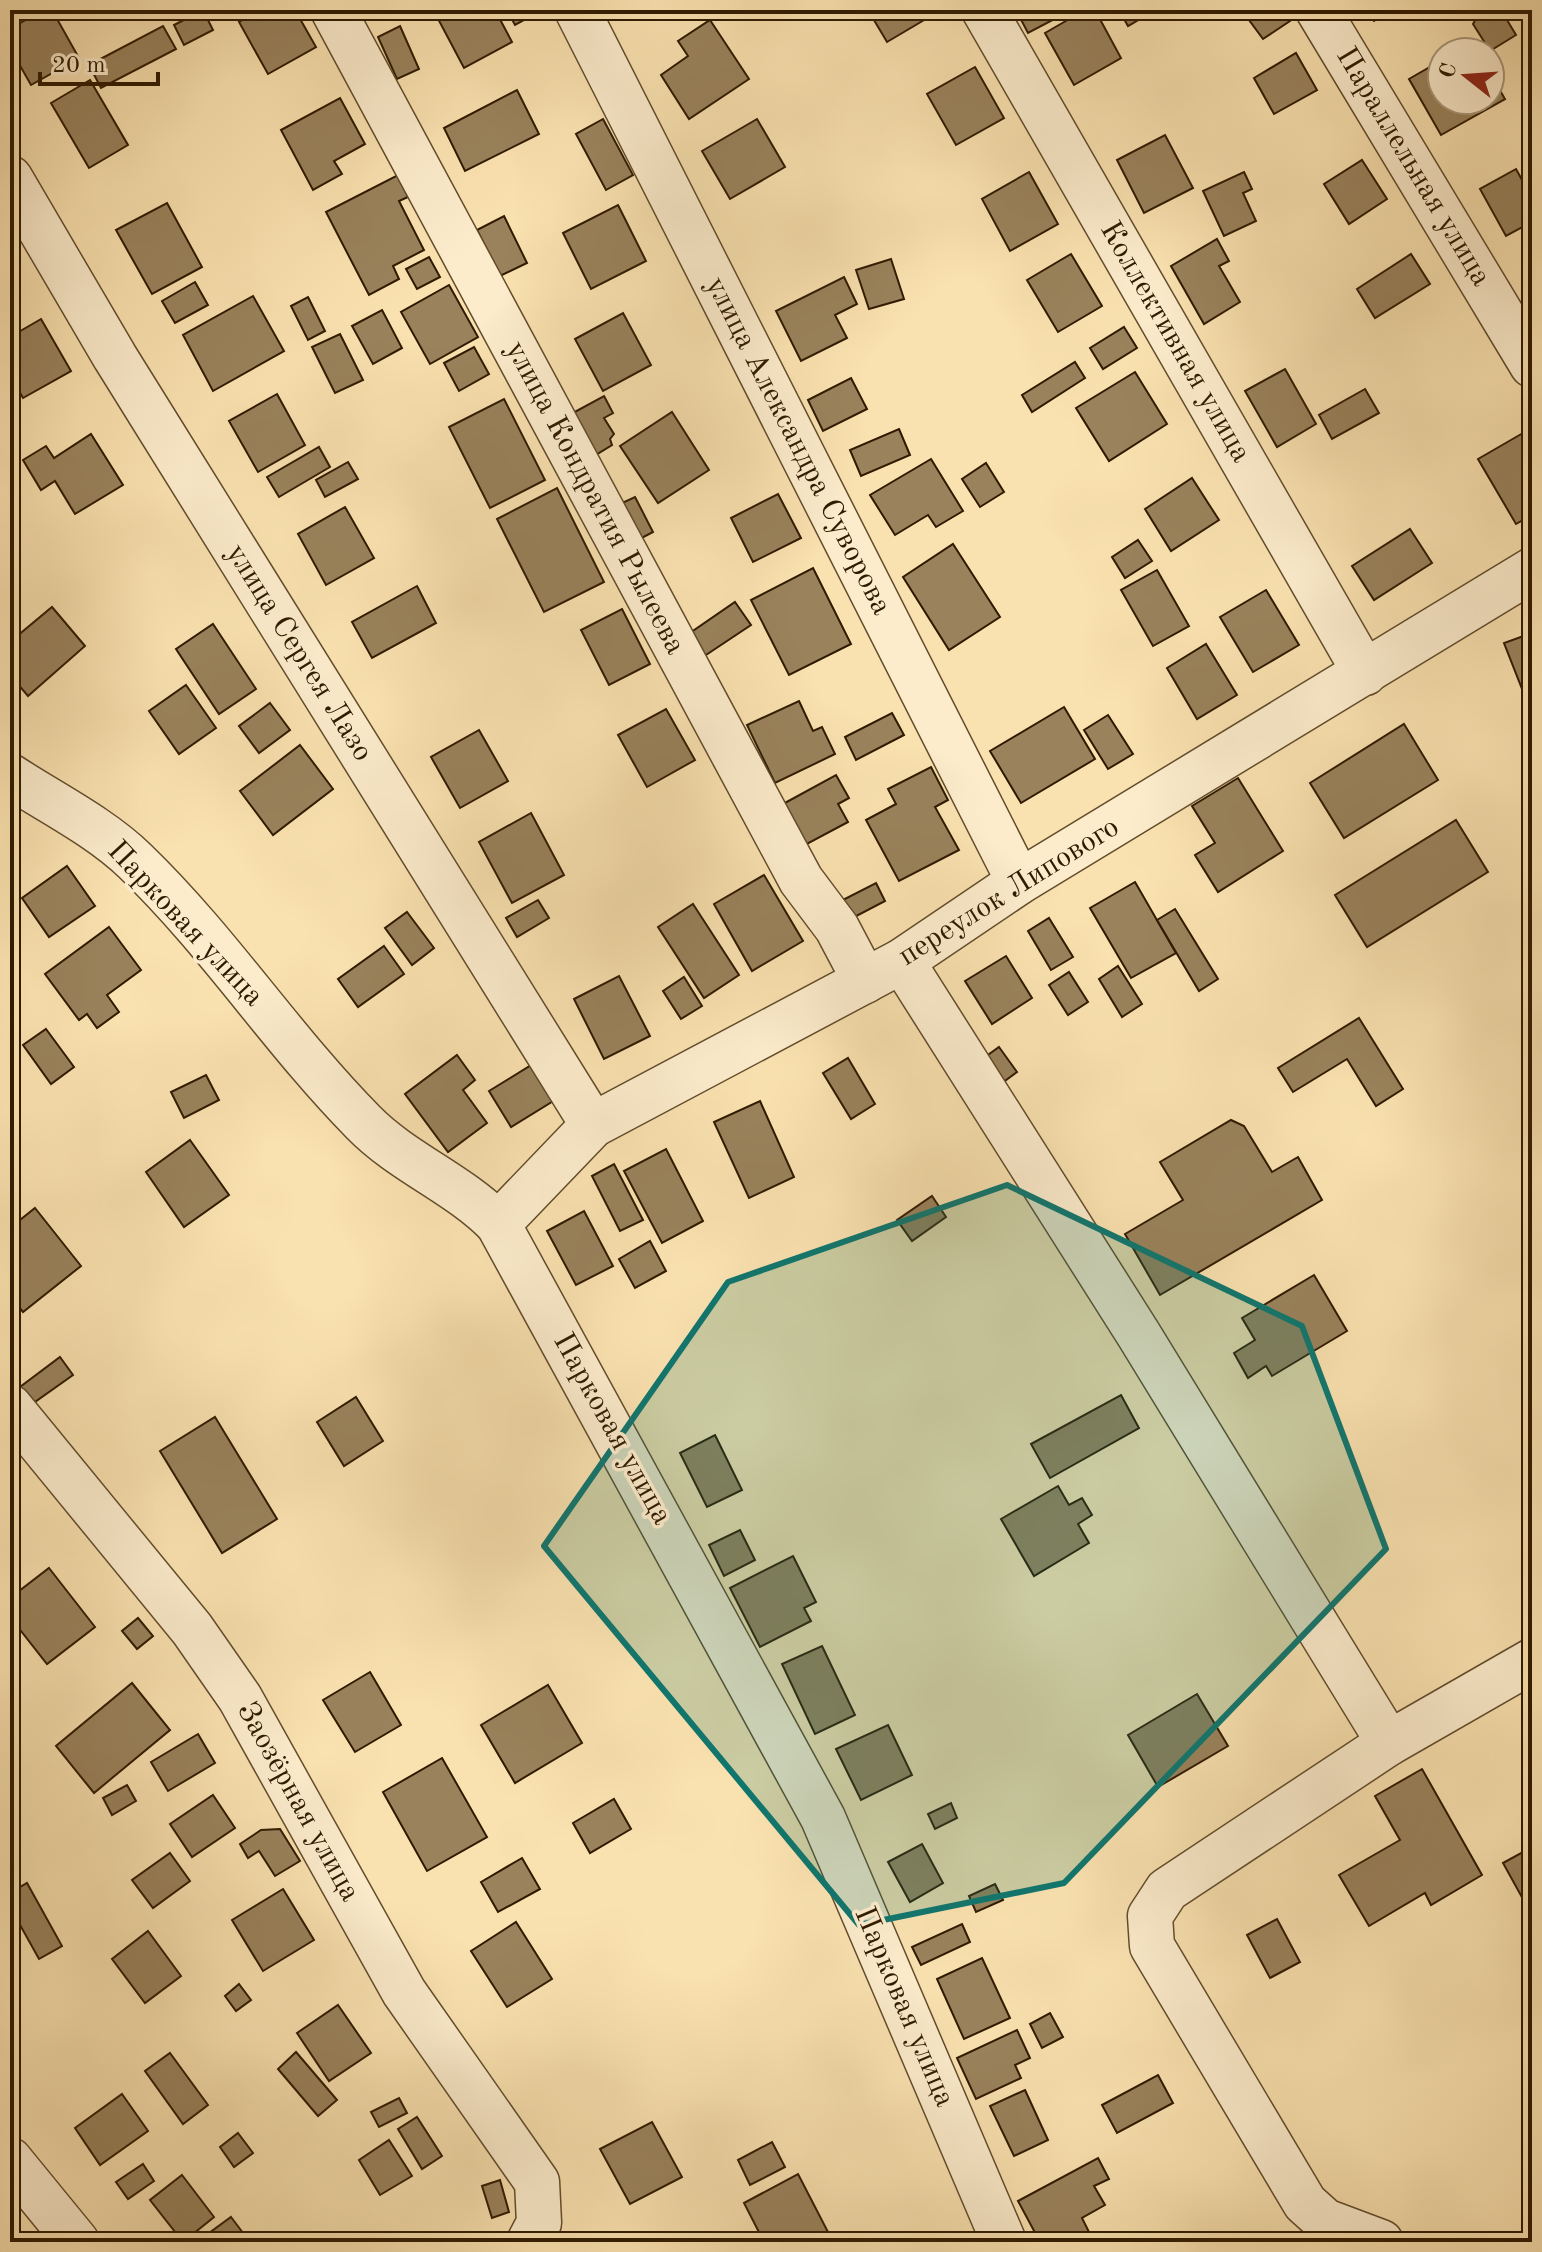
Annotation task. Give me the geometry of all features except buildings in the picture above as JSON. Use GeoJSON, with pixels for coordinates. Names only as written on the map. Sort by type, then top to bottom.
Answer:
{"type":"FeatureCollection","features":[{"type":"Feature","properties":{"kind":"street","name":"улица Кондратия Рылеева"},"geometry":{"type":"LineString","coordinates":[[333,10],[801,880],[837,928],[884,971],[1139,1335],[1389,1743]]}},
{"type":"Feature","properties":{"kind":"street","name":"улица Александра Суворова"},"geometry":{"type":"LineString","coordinates":[[577,10],[1019,882]]}},
{"type":"Feature","properties":{"kind":"street","name":"Коллективная улица"},"geometry":{"type":"LineString","coordinates":[[984,10],[1365,673]]}},
{"type":"Feature","properties":{"kind":"street","name":"Параллельная улица"},"geometry":{"type":"LineString","coordinates":[[1318,10],[1532,365]]}},
{"type":"Feature","properties":{"kind":"street","name":"улица Сергея Лазо"},"geometry":{"type":"LineString","coordinates":[[10,178],[115,357],[593,1125]]}},
{"type":"Feature","properties":{"kind":"street","name":"переулок Липового"},"geometry":{"type":"LineString","coordinates":[[498,1224],[593,1125],[884,971],[1019,882],[1532,570]]}},
{"type":"Feature","properties":{"kind":"street","name":"Парковая улица"},"geometry":{"type":"LineString","coordinates":[[10,776],[112,841],[135,861],[222,955],[365,1124],[414,1164],[474,1199],[498,1224],[823,1818],[1004,2242]]}},
{"type":"Feature","properties":{"kind":"street","name":"Заозёрная улица"},"geometry":{"type":"LineString","coordinates":[[10,1407],[192,1629],[240,1698],[404,1992],[537,2182],[534,2233]]}},
{"type":"Feature","properties":{"kind":"street"},"geometry":{"type":"LineString","coordinates":[[1381,2242],[1325,2221],[1305,2203],[1152,1946],[1150,1916],[1167,1890],[1389,1743],[1532,1661]]}},
{"type":"Feature","properties":{"kind":"street"},"geometry":{"type":"LineString","coordinates":[[10,2160],[77,2242]]}},
{"type":"Feature","properties":{"kind":"highlighted area"},"geometry":{"type":"Polygon","coordinates":[[[1007,1185],[1302,1326],[1386,1549],[1064,1883],[859,1925],[544,1546],[728,1282],[1007,1185]]]}}]}
